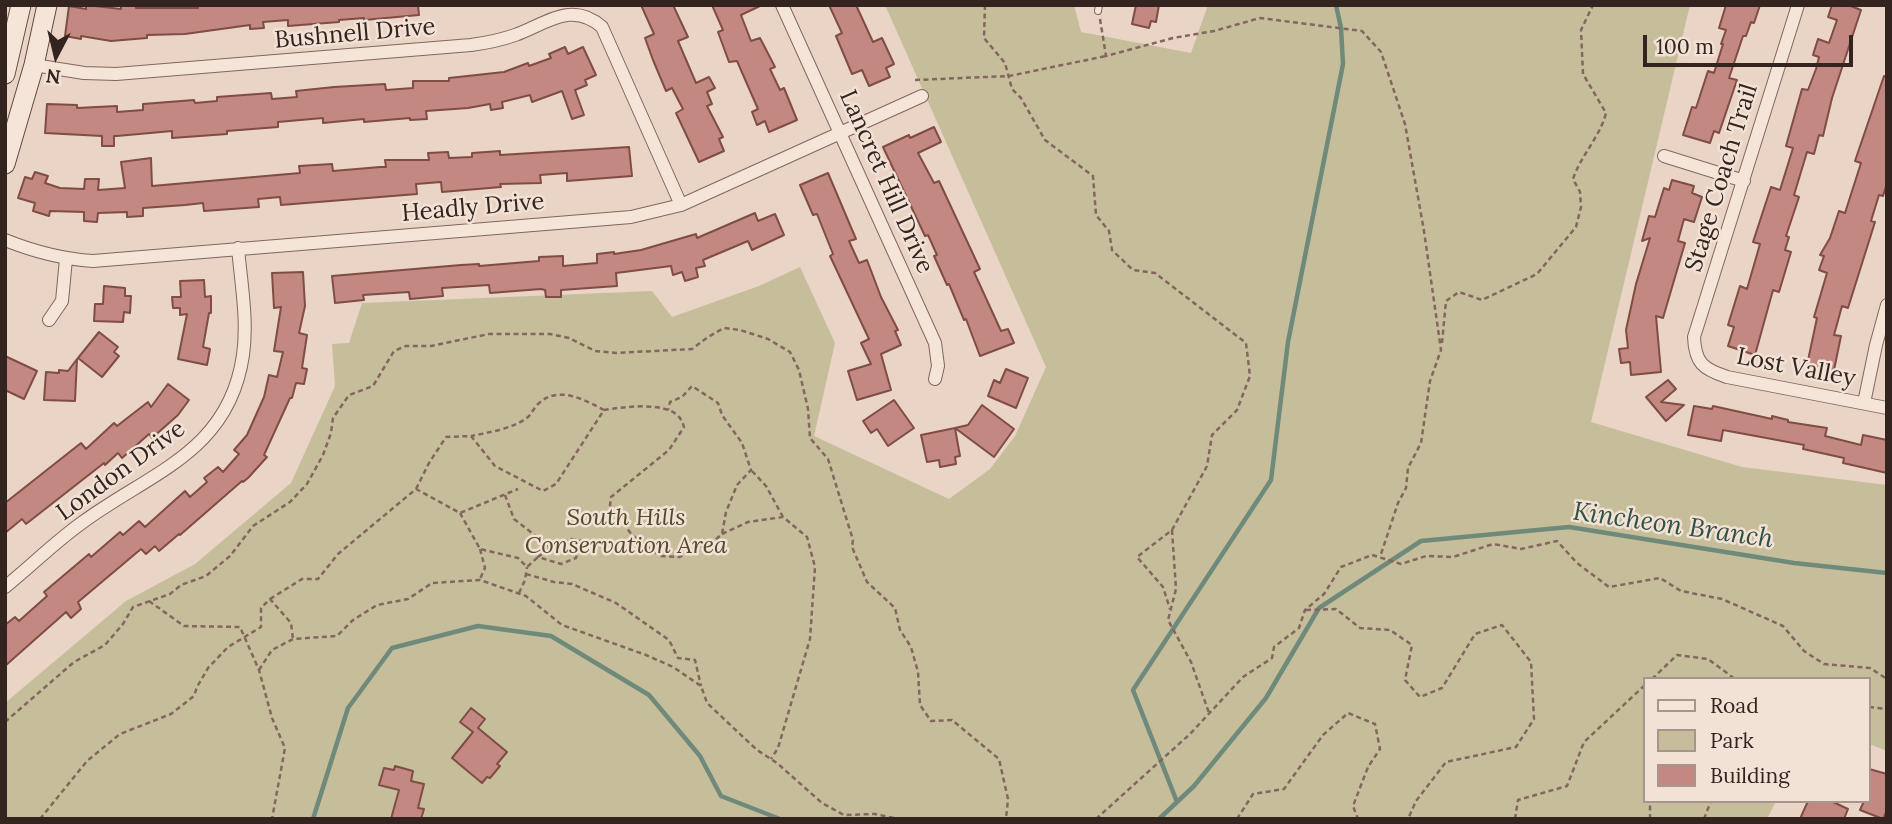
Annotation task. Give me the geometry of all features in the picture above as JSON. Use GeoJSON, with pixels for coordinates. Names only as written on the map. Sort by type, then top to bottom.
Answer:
{"type":"FeatureCollection","features":[{"type":"Feature","properties":{"kind":"main road"},"geometry":{"type":"LineString","coordinates":[[5,74],[21,5]]}},
{"type":"Feature","properties":{"kind":"main road"},"geometry":{"type":"LineString","coordinates":[[5,164],[34,65],[47,5]]}},
{"type":"Feature","properties":{"kind":"street","name":"Lancret Hill Drive"},"geometry":{"type":"LineString","coordinates":[[782,5],[935,343],[938,366],[935,379]]}},
{"type":"Feature","properties":{"kind":"street","name":"Stage Coach Trail"},"geometry":{"type":"LineString","coordinates":[[1700,363],[1694,351],[1694,337],[1798,5]]}},
{"type":"Feature","properties":{"kind":"street","name":"Bushnell Drive"},"geometry":{"type":"LineString","coordinates":[[34,65],[83,74],[116,74],[471,46],[511,37],[556,17],[576,13],[602,27],[681,205]]}},
{"type":"Feature","properties":{"kind":"street","name":"Headly Drive"},"geometry":{"type":"LineString","coordinates":[[5,240],[38,253],[93,261],[631,217],[681,205],[922,96]]}},
{"type":"Feature","properties":{"kind":"street"},"geometry":{"type":"LineString","coordinates":[[1664,156],[1744,181]]}},
{"type":"Feature","properties":{"kind":"street","name":"London Drive"},"geometry":{"type":"LineString","coordinates":[[5,587],[82,522],[184,457],[214,427],[233,391],[243,355],[244,321],[238,248]]}},
{"type":"Feature","properties":{"kind":"street"},"geometry":{"type":"LineString","coordinates":[[49,320],[62,301],[66,259]]}},
{"type":"Feature","properties":{"kind":"street"},"geometry":{"type":"LineString","coordinates":[[1864,403],[1887,304]]}},
{"type":"Feature","properties":{"kind":"street","name":"Lost Valley"},"geometry":{"type":"LineString","coordinates":[[1700,363],[1712,372],[1727,377],[1887,408]]}},
{"type":"Feature","properties":{"kind":"path"},"geometry":{"type":"LineString","coordinates":[[985,5],[984,38],[1005,63],[1012,89],[1021,97],[1045,140],[1093,176],[1097,215],[1109,231],[1112,250],[1133,270],[1155,273],[1246,343],[1250,376],[1237,410],[1212,435],[1207,466],[1172,530],[1137,557],[1163,587],[1170,608]]}},
{"type":"Feature","properties":{"kind":"path"},"geometry":{"type":"LineString","coordinates":[[1380,557],[1398,503],[1406,488],[1408,468],[1421,443],[1430,381],[1441,350],[1446,301],[1459,292],[1482,300],[1537,274],[1576,227],[1580,192],[1573,179],[1576,169],[1602,127],[1606,113],[1583,74],[1581,30],[1593,5]]}},
{"type":"Feature","properties":{"kind":"path"},"geometry":{"type":"LineString","coordinates":[[1099,8],[1106,56]]}},
{"type":"Feature","properties":{"kind":"path"},"geometry":{"type":"LineString","coordinates":[[915,80],[1009,76],[1106,56],[1260,18],[1362,30],[1381,52],[1405,124],[1441,350]]}},
{"type":"Feature","properties":{"kind":"path"},"geometry":{"type":"LineString","coordinates":[[5,722],[74,662],[105,645],[133,607],[170,594],[181,585],[206,576],[230,556],[253,526],[290,502],[307,484],[323,455],[333,418],[349,395],[373,386],[394,351],[406,346],[431,346],[489,334],[550,334],[569,338],[595,351],[670,352],[692,349],[724,328],[768,339],[790,352],[799,370],[808,409],[810,438],[828,458],[853,540],[852,547],[867,582],[895,608],[901,630],[911,647],[918,672],[920,705],[931,721],[952,720],[999,759],[1008,799],[1006,819]]}},
{"type":"Feature","properties":{"kind":"path"},"geometry":{"type":"LineString","coordinates":[[668,410],[670,402],[682,397],[692,386],[718,403],[722,415],[742,443],[751,470],[766,486],[783,517],[807,537],[815,567],[810,639],[778,748],[771,759]]}},
{"type":"Feature","properties":{"kind":"path"},"geometry":{"type":"LineString","coordinates":[[40,819],[87,761],[120,734],[171,714],[194,696],[208,668],[228,648],[261,627],[261,608],[270,599],[302,579],[318,579],[338,554],[416,489],[446,437],[492,432],[527,418],[540,402],[560,393],[579,397],[604,410],[636,406],[668,410],[679,416],[684,427],[669,450],[611,497],[610,505],[632,535],[660,555],[679,557],[748,522],[783,517]]}},
{"type":"Feature","properties":{"kind":"path"},"geometry":{"type":"LineString","coordinates":[[471,436],[495,466],[543,491],[556,484],[604,410]]}},
{"type":"Feature","properties":{"kind":"path"},"geometry":{"type":"LineString","coordinates":[[722,534],[726,512],[737,485],[751,470]]}},
{"type":"Feature","properties":{"kind":"path"},"geometry":{"type":"LineString","coordinates":[[416,489],[460,513],[480,549],[485,568],[480,580]]}},
{"type":"Feature","properties":{"kind":"path"},"geometry":{"type":"LineString","coordinates":[[460,513],[518,489]]}},
{"type":"Feature","properties":{"kind":"path"},"geometry":{"type":"LineString","coordinates":[[505,495],[514,519],[550,547]]}},
{"type":"Feature","properties":{"kind":"path"},"geometry":{"type":"LineString","coordinates":[[1172,530],[1176,589],[1168,620],[1191,662],[1209,713]]}},
{"type":"Feature","properties":{"kind":"path"},"geometry":{"type":"LineString","coordinates":[[519,593],[527,567],[538,557],[550,547],[572,539],[581,541],[576,558],[561,564],[538,557]]}},
{"type":"Feature","properties":{"kind":"path"},"geometry":{"type":"LineString","coordinates":[[1096,819],[1190,734],[1242,677],[1272,658],[1274,648],[1299,628],[1305,610],[1324,594],[1341,567],[1372,555],[1401,564],[1426,556],[1453,557],[1493,544],[1521,549],[1558,541],[1577,563],[1609,587],[1660,578],[1681,591],[1723,599],[1783,626],[1804,651],[1824,664],[1870,668],[1887,679]]}},
{"type":"Feature","properties":{"kind":"path"},"geometry":{"type":"LineString","coordinates":[[480,549],[517,558],[527,567]]}},
{"type":"Feature","properties":{"kind":"path"},"geometry":{"type":"LineString","coordinates":[[526,574],[572,584],[616,603],[669,640],[678,658],[695,660],[708,703],[757,750],[822,803],[844,815],[875,814],[899,819]]}},
{"type":"Feature","properties":{"kind":"path"},"geometry":{"type":"LineString","coordinates":[[258,670],[272,650],[293,639],[337,636],[353,620],[377,606],[408,599],[432,583],[480,580],[526,596],[562,625],[646,655],[673,667],[701,686]]}},
{"type":"Feature","properties":{"kind":"path"},"geometry":{"type":"LineString","coordinates":[[270,599],[291,623],[293,639]]}},
{"type":"Feature","properties":{"kind":"path"},"geometry":{"type":"LineString","coordinates":[[149,601],[184,626],[240,627],[285,748],[272,819]]}},
{"type":"Feature","properties":{"kind":"path"},"geometry":{"type":"LineString","coordinates":[[1305,610],[1336,609],[1360,628],[1390,630],[1412,645],[1405,680],[1420,697],[1442,688],[1475,634],[1502,625],[1531,662],[1534,719],[1516,747],[1446,762],[1416,801],[1408,819]]}},
{"type":"Feature","properties":{"kind":"path"},"geometry":{"type":"LineString","coordinates":[[1654,677],[1677,655],[1708,659],[1732,677]]}},
{"type":"Feature","properties":{"kind":"path"},"geometry":{"type":"LineString","coordinates":[[1515,819],[1518,800],[1567,786],[1584,742],[1644,686]]}},
{"type":"Feature","properties":{"kind":"path"},"geometry":{"type":"LineString","coordinates":[[1237,819],[1252,794],[1284,789],[1323,735],[1348,713],[1376,724],[1380,749],[1368,767],[1353,806],[1358,819]]}},
{"type":"Feature","properties":{"kind":"green space","name":"South Hills Conservation Area"},"geometry":{"type":"Polygon","coordinates":[[[885,5],[1074,5],[1081,32],[1191,53],[1208,5],[1690,5],[1591,422],[1742,467],[1887,485],[1887,751],[1871,745],[1871,677],[1644,677],[1644,803],[1775,803],[1767,819],[5,819],[5,703],[126,601],[195,564],[291,483],[335,386],[332,344],[349,343],[362,303],[652,291],[672,317],[759,286],[800,267],[835,343],[814,436],[949,499],[990,469],[1015,436],[1046,367],[885,5]]]}},
{"type":"Feature","properties":{"kind":"building"},"geometry":{"type":"Polygon","coordinates":[[[86,5],[121,9],[121,5],[136,5],[136,8],[198,8],[198,5],[418,5],[419,15],[288,26],[288,20],[263,22],[264,28],[250,29],[250,25],[111,41],[65,36],[69,6],[86,9],[86,5]]]}},
{"type":"Feature","properties":{"kind":"building"},"geometry":{"type":"Polygon","coordinates":[[[641,5],[673,5],[688,37],[678,41],[696,83],[709,77],[715,88],[707,92],[712,104],[707,106],[723,137],[719,139],[724,151],[699,162],[676,113],[683,109],[672,88],[666,91],[653,60],[645,38],[654,34],[641,5]]]}},
{"type":"Feature","properties":{"kind":"building"},"geometry":{"type":"Polygon","coordinates":[[[712,5],[762,5],[741,15],[751,41],[760,38],[775,67],[770,69],[780,90],[784,88],[797,120],[769,132],[765,121],[757,125],[752,112],[758,109],[737,61],[729,62],[718,32],[723,30],[712,5]]]}},
{"type":"Feature","properties":{"kind":"building"},"geometry":{"type":"Polygon","coordinates":[[[829,5],[856,5],[873,42],[882,38],[894,64],[886,68],[890,77],[869,86],[862,70],[852,74],[836,36],[842,33],[829,5]]]}},
{"type":"Feature","properties":{"kind":"building"},"geometry":{"type":"Polygon","coordinates":[[[1136,5],[1159,5],[1156,22],[1151,21],[1149,28],[1132,24],[1136,5]]]}},
{"type":"Feature","properties":{"kind":"building"},"geometry":{"type":"Polygon","coordinates":[[[1726,5],[1760,5],[1754,23],[1751,22],[1746,36],[1743,36],[1729,78],[1737,80],[1719,133],[1714,131],[1710,143],[1683,135],[1692,107],[1696,108],[1708,71],[1714,73],[1726,30],[1719,28],[1726,5]]]}},
{"type":"Feature","properties":{"kind":"building"},"geometry":{"type":"Polygon","coordinates":[[[1832,5],[1848,5],[1861,10],[1832,98],[1823,136],[1819,135],[1814,154],[1807,152],[1794,195],[1799,197],[1786,236],[1789,237],[1785,250],[1791,252],[1779,292],[1773,290],[1755,355],[1728,346],[1734,327],[1728,325],[1740,286],[1747,289],[1760,244],[1753,242],[1771,187],[1780,190],[1793,148],[1786,146],[1802,89],[1808,90],[1816,69],[1819,57],[1813,55],[1818,39],[1829,43],[1837,20],[1828,17],[1832,5]]]}},
{"type":"Feature","properties":{"kind":"building"},"geometry":{"type":"Polygon","coordinates":[[[565,47],[568,54],[583,47],[596,75],[585,80],[587,85],[575,90],[584,115],[572,119],[562,91],[532,102],[530,95],[502,102],[503,108],[491,110],[490,104],[426,111],[427,119],[364,122],[364,119],[323,123],[323,118],[278,122],[278,127],[227,131],[227,134],[172,138],[172,131],[114,136],[114,146],[102,146],[102,136],[45,133],[47,104],[77,105],[77,108],[117,106],[117,112],[143,110],[143,104],[217,101],[217,97],[271,93],[272,99],[297,97],[296,91],[334,87],[385,84],[386,90],[413,88],[413,81],[449,81],[449,78],[504,72],[528,63],[529,66],[551,58],[549,54],[565,47]]]}},
{"type":"Feature","properties":{"kind":"building"},"geometry":{"type":"Polygon","coordinates":[[[1884,76],[1887,77],[1887,183],[1883,196],[1879,195],[1871,221],[1875,222],[1848,308],[1842,306],[1834,335],[1841,336],[1834,370],[1807,365],[1817,318],[1814,317],[1827,273],[1819,270],[1824,256],[1820,255],[1830,238],[1839,211],[1845,213],[1861,163],[1855,161],[1884,76]]]}},
{"type":"Feature","properties":{"kind":"building"},"geometry":{"type":"Polygon","coordinates":[[[934,127],[941,142],[918,153],[934,183],[939,181],[980,269],[974,272],[1001,331],[1008,329],[1014,343],[980,356],[966,319],[964,320],[934,256],[937,255],[928,235],[925,236],[883,147],[934,127]]]}},
{"type":"Feature","properties":{"kind":"building"},"geometry":{"type":"Polygon","coordinates":[[[629,147],[632,176],[567,181],[567,173],[540,175],[541,183],[500,184],[501,187],[442,192],[441,182],[416,184],[417,194],[281,205],[280,197],[258,199],[259,207],[204,211],[203,203],[143,208],[143,216],[127,217],[127,212],[98,213],[97,222],[84,221],[84,212],[50,211],[49,216],[33,211],[35,203],[18,198],[25,177],[32,179],[35,172],[48,176],[45,183],[60,188],[84,189],[85,179],[99,179],[98,190],[125,188],[121,162],[151,158],[152,186],[300,173],[299,166],[332,164],[333,171],[386,167],[385,160],[429,160],[428,153],[448,152],[449,158],[472,157],[472,153],[500,151],[500,155],[629,147]]]}},
{"type":"Feature","properties":{"kind":"building"},"geometry":{"type":"Polygon","coordinates":[[[828,173],[856,239],[849,241],[859,263],[867,260],[881,297],[898,330],[895,331],[901,345],[881,354],[891,390],[857,400],[848,371],[871,364],[861,343],[869,339],[830,256],[833,254],[817,214],[813,215],[800,185],[828,173]]]}},
{"type":"Feature","properties":{"kind":"building"},"geometry":{"type":"Polygon","coordinates":[[[1672,180],[1694,186],[1692,193],[1702,197],[1694,222],[1684,219],[1678,241],[1685,243],[1663,318],[1656,316],[1661,372],[1631,375],[1630,362],[1621,363],[1619,349],[1628,348],[1626,330],[1650,238],[1642,241],[1649,216],[1655,217],[1664,188],[1669,190],[1672,180]]]}},
{"type":"Feature","properties":{"kind":"building"},"geometry":{"type":"Polygon","coordinates":[[[755,213],[758,221],[775,214],[784,235],[752,250],[748,241],[703,260],[705,266],[696,268],[698,277],[685,281],[682,272],[673,275],[671,266],[616,273],[617,286],[561,290],[561,297],[546,297],[545,290],[541,289],[490,293],[489,285],[442,288],[443,296],[410,299],[409,292],[363,295],[364,300],[335,303],[332,276],[539,261],[539,257],[563,256],[563,266],[597,263],[597,254],[641,250],[696,234],[697,238],[755,213]]]}},
{"type":"Feature","properties":{"kind":"building"},"geometry":{"type":"Polygon","coordinates":[[[303,272],[305,306],[299,333],[307,335],[302,368],[307,369],[304,384],[296,383],[292,398],[264,455],[267,457],[248,478],[180,535],[159,551],[155,546],[146,554],[141,549],[78,602],[81,609],[71,618],[66,612],[5,666],[5,625],[15,617],[19,621],[47,596],[44,592],[89,554],[91,557],[120,532],[123,535],[139,521],[145,527],[185,491],[190,497],[207,482],[204,478],[218,467],[223,472],[239,454],[234,450],[247,435],[264,397],[269,375],[277,377],[283,352],[274,351],[281,307],[274,308],[272,273],[303,272]]]}},
{"type":"Feature","properties":{"kind":"building"},"geometry":{"type":"Polygon","coordinates":[[[204,280],[205,297],[211,296],[211,313],[203,347],[210,349],[207,365],[178,359],[187,314],[180,315],[180,308],[173,308],[172,297],[181,297],[180,281],[204,280]]]}},
{"type":"Feature","properties":{"kind":"building"},"geometry":{"type":"Polygon","coordinates":[[[104,286],[125,288],[125,296],[131,296],[130,313],[124,312],[123,322],[94,321],[95,304],[103,304],[104,286]]]}},
{"type":"Feature","properties":{"kind":"building"},"geometry":{"type":"Polygon","coordinates":[[[99,332],[118,347],[114,352],[119,356],[102,377],[78,358],[99,332]]]}},
{"type":"Feature","properties":{"kind":"building"},"geometry":{"type":"Polygon","coordinates":[[[5,356],[37,371],[24,399],[5,390],[5,356]]]}},
{"type":"Feature","properties":{"kind":"building"},"geometry":{"type":"Polygon","coordinates":[[[77,359],[75,401],[44,400],[46,372],[68,371],[77,359]]]}},
{"type":"Feature","properties":{"kind":"building"},"geometry":{"type":"Polygon","coordinates":[[[1006,369],[1028,378],[1016,408],[988,396],[994,380],[1000,383],[1006,369]]]}},
{"type":"Feature","properties":{"kind":"building"},"geometry":{"type":"Polygon","coordinates":[[[1668,380],[1676,389],[1661,402],[1684,405],[1666,421],[1646,397],[1668,380]]]}},
{"type":"Feature","properties":{"kind":"building"},"geometry":{"type":"Polygon","coordinates":[[[168,384],[189,400],[178,415],[152,438],[149,434],[122,458],[118,453],[105,465],[104,463],[26,524],[22,519],[5,533],[5,503],[81,443],[86,449],[114,423],[117,426],[148,402],[151,407],[168,384]]]}},
{"type":"Feature","properties":{"kind":"building"},"geometry":{"type":"Polygon","coordinates":[[[894,400],[914,428],[888,446],[877,429],[871,433],[863,421],[894,400]]]}},
{"type":"Feature","properties":{"kind":"building"},"geometry":{"type":"Polygon","coordinates":[[[982,405],[1014,429],[994,457],[955,428],[968,425],[982,405]]]}},
{"type":"Feature","properties":{"kind":"building"},"geometry":{"type":"Polygon","coordinates":[[[1694,406],[1712,409],[1713,406],[1827,428],[1825,436],[1861,445],[1863,435],[1887,440],[1887,473],[1843,463],[1844,458],[1803,449],[1804,445],[1723,430],[1721,441],[1688,435],[1694,406]]]}},
{"type":"Feature","properties":{"kind":"building"},"geometry":{"type":"Polygon","coordinates":[[[955,428],[960,456],[955,457],[956,464],[940,467],[939,460],[927,462],[921,435],[955,428]]]}},
{"type":"Feature","properties":{"kind":"building"},"geometry":{"type":"Polygon","coordinates":[[[471,708],[485,719],[478,728],[507,752],[497,764],[500,766],[482,783],[452,758],[473,732],[460,722],[471,708]]]}},
{"type":"Feature","properties":{"kind":"building"},"geometry":{"type":"Polygon","coordinates":[[[395,766],[413,771],[411,781],[424,784],[418,808],[424,809],[421,819],[391,819],[399,790],[379,785],[384,768],[394,770],[395,766]]]}},
{"type":"Feature","properties":{"kind":"building"},"geometry":{"type":"Polygon","coordinates":[[[1871,770],[1887,774],[1887,810],[1883,819],[1860,810],[1863,803],[1871,803],[1871,770]]]}},
{"type":"Feature","properties":{"kind":"building"},"geometry":{"type":"Polygon","coordinates":[[[1807,803],[1835,803],[1848,809],[1844,819],[1800,819],[1807,803]]]}},
{"type":"Feature","properties":{"kind":"waterway"},"geometry":{"type":"LineString","coordinates":[[1177,802],[1133,690],[1271,480],[1288,342],[1343,64],[1341,28],[1336,5]]}},
{"type":"Feature","properties":{"kind":"waterway","name":"Kincheon Branch"},"geometry":{"type":"LineString","coordinates":[[1159,819],[1194,786],[1266,698],[1319,608],[1421,541],[1569,527],[1794,563],[1887,573]]}},
{"type":"Feature","properties":{"kind":"waterway","name":"Kincheon Branch"},"geometry":{"type":"LineString","coordinates":[[313,819],[348,708],[392,648],[478,626],[551,636],[649,695],[700,756],[721,796],[780,819]]}}]}
